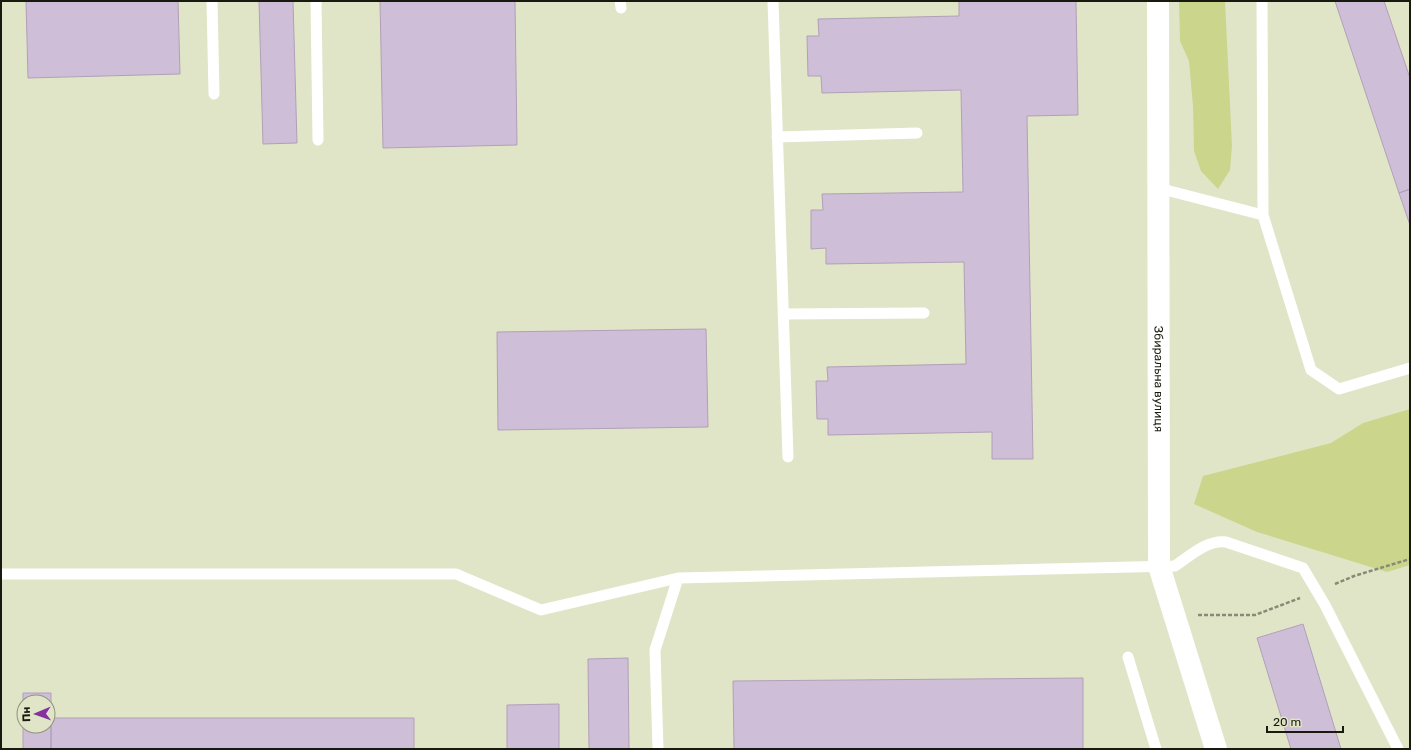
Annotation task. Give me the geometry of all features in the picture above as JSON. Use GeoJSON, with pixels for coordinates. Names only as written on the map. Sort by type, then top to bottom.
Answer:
{"type":"FeatureCollection","features":[{"type":"Feature","properties":{"kind":"street","name":"Збиральна вулиця"},"geometry":{"type":"LineString","coordinates":[[1158,1],[1159,566],[1216,749]]}},
{"type":"Feature","properties":{"kind":"lane"},"geometry":{"type":"LineString","coordinates":[[212,1],[214,94]]}},
{"type":"Feature","properties":{"kind":"lane"},"geometry":{"type":"LineString","coordinates":[[316,1],[318,140]]}},
{"type":"Feature","properties":{"kind":"lane"},"geometry":{"type":"LineString","coordinates":[[773,1],[788,457]]}},
{"type":"Feature","properties":{"kind":"lane"},"geometry":{"type":"LineString","coordinates":[[1262,1],[1263,215],[1311,370],[1339,390],[1410,368]]}},
{"type":"Feature","properties":{"kind":"lane"},"geometry":{"type":"LineString","coordinates":[[778,138],[917,133]]}},
{"type":"Feature","properties":{"kind":"lane"},"geometry":{"type":"LineString","coordinates":[[1158,188],[1263,215]]}},
{"type":"Feature","properties":{"kind":"lane"},"geometry":{"type":"LineString","coordinates":[[783,314],[924,313]]}},
{"type":"Feature","properties":{"kind":"lane"},"geometry":{"type":"LineString","coordinates":[[1,574],[456,574],[541,610],[678,578],[1175,566],[1207,545],[1221,541],[1231,543],[1303,568],[1325,605],[1398,749]]}},
{"type":"Feature","properties":{"kind":"lane"},"geometry":{"type":"LineString","coordinates":[[658,749],[655,650],[678,578]]}},
{"type":"Feature","properties":{"kind":"lane"},"geometry":{"type":"LineString","coordinates":[[1128,657],[1156,749]]}},
{"type":"Feature","properties":{"kind":"path"},"geometry":{"type":"LineString","coordinates":[[1338,582],[1410,559]]}},
{"type":"Feature","properties":{"kind":"path"},"geometry":{"type":"LineString","coordinates":[[1197,615],[1255,615],[1299,598]]}},
{"type":"Feature","properties":{"kind":"green space"},"geometry":{"type":"Polygon","coordinates":[[[1179,1],[1225,1],[1232,146],[1230,170],[1218,189],[1201,171],[1194,151],[1193,106],[1189,61],[1180,41],[1179,1]]]}},
{"type":"Feature","properties":{"kind":"green space"},"geometry":{"type":"Polygon","coordinates":[[[1410,409],[1410,565],[1387,572],[1257,532],[1194,504],[1203,476],[1331,443],[1363,423],[1410,409]]]}},
{"type":"Feature","properties":{"kind":"building"},"geometry":{"type":"Polygon","coordinates":[[[26,1],[178,1],[180,74],[28,78],[26,1]]]}},
{"type":"Feature","properties":{"kind":"building"},"geometry":{"type":"Polygon","coordinates":[[[259,1],[293,1],[297,143],[263,144],[259,1]]]}},
{"type":"Feature","properties":{"kind":"building"},"geometry":{"type":"Polygon","coordinates":[[[380,1],[515,1],[517,145],[383,148],[380,1]]]}},
{"type":"Feature","properties":{"kind":"building"},"geometry":{"type":"Polygon","coordinates":[[[959,1],[1076,1],[1078,115],[1027,116],[1033,459],[992,459],[992,432],[828,435],[828,419],[817,419],[816,381],[828,381],[827,367],[966,364],[964,262],[826,264],[826,248],[811,249],[811,210],[823,210],[822,194],[963,192],[961,90],[822,93],[821,76],[808,76],[807,36],[819,36],[818,19],[959,16],[959,1]]]}},
{"type":"Feature","properties":{"kind":"building"},"geometry":{"type":"Polygon","coordinates":[[[1335,1],[1384,1],[1410,78],[1410,189],[1399,193],[1335,1]]]}},
{"type":"Feature","properties":{"kind":"building"},"geometry":{"type":"Polygon","coordinates":[[[1410,189],[1410,225],[1399,193],[1410,189]]]}},
{"type":"Feature","properties":{"kind":"building"},"geometry":{"type":"Polygon","coordinates":[[[706,329],[708,427],[498,430],[497,332],[706,329]]]}},
{"type":"Feature","properties":{"kind":"building"},"geometry":{"type":"Polygon","coordinates":[[[1303,624],[1341,749],[1291,749],[1257,638],[1303,624]]]}},
{"type":"Feature","properties":{"kind":"building"},"geometry":{"type":"Polygon","coordinates":[[[628,658],[629,749],[589,749],[588,659],[628,658]]]}},
{"type":"Feature","properties":{"kind":"building"},"geometry":{"type":"Polygon","coordinates":[[[1083,678],[1083,749],[734,749],[733,681],[1083,678]]]}},
{"type":"Feature","properties":{"kind":"building"},"geometry":{"type":"Polygon","coordinates":[[[23,693],[51,694],[23,694],[23,693]]]}},
{"type":"Feature","properties":{"kind":"building"},"geometry":{"type":"Polygon","coordinates":[[[559,704],[559,749],[507,749],[507,705],[559,704]]]}},
{"type":"Feature","properties":{"kind":"building"},"geometry":{"type":"Polygon","coordinates":[[[56,718],[414,718],[414,749],[51,749],[51,734],[56,734],[56,718]]]}},
{"type":"Feature","properties":{"kind":"building"},"geometry":{"type":"Polygon","coordinates":[[[23,734],[51,734],[51,749],[23,749],[23,734]]]}}]}
